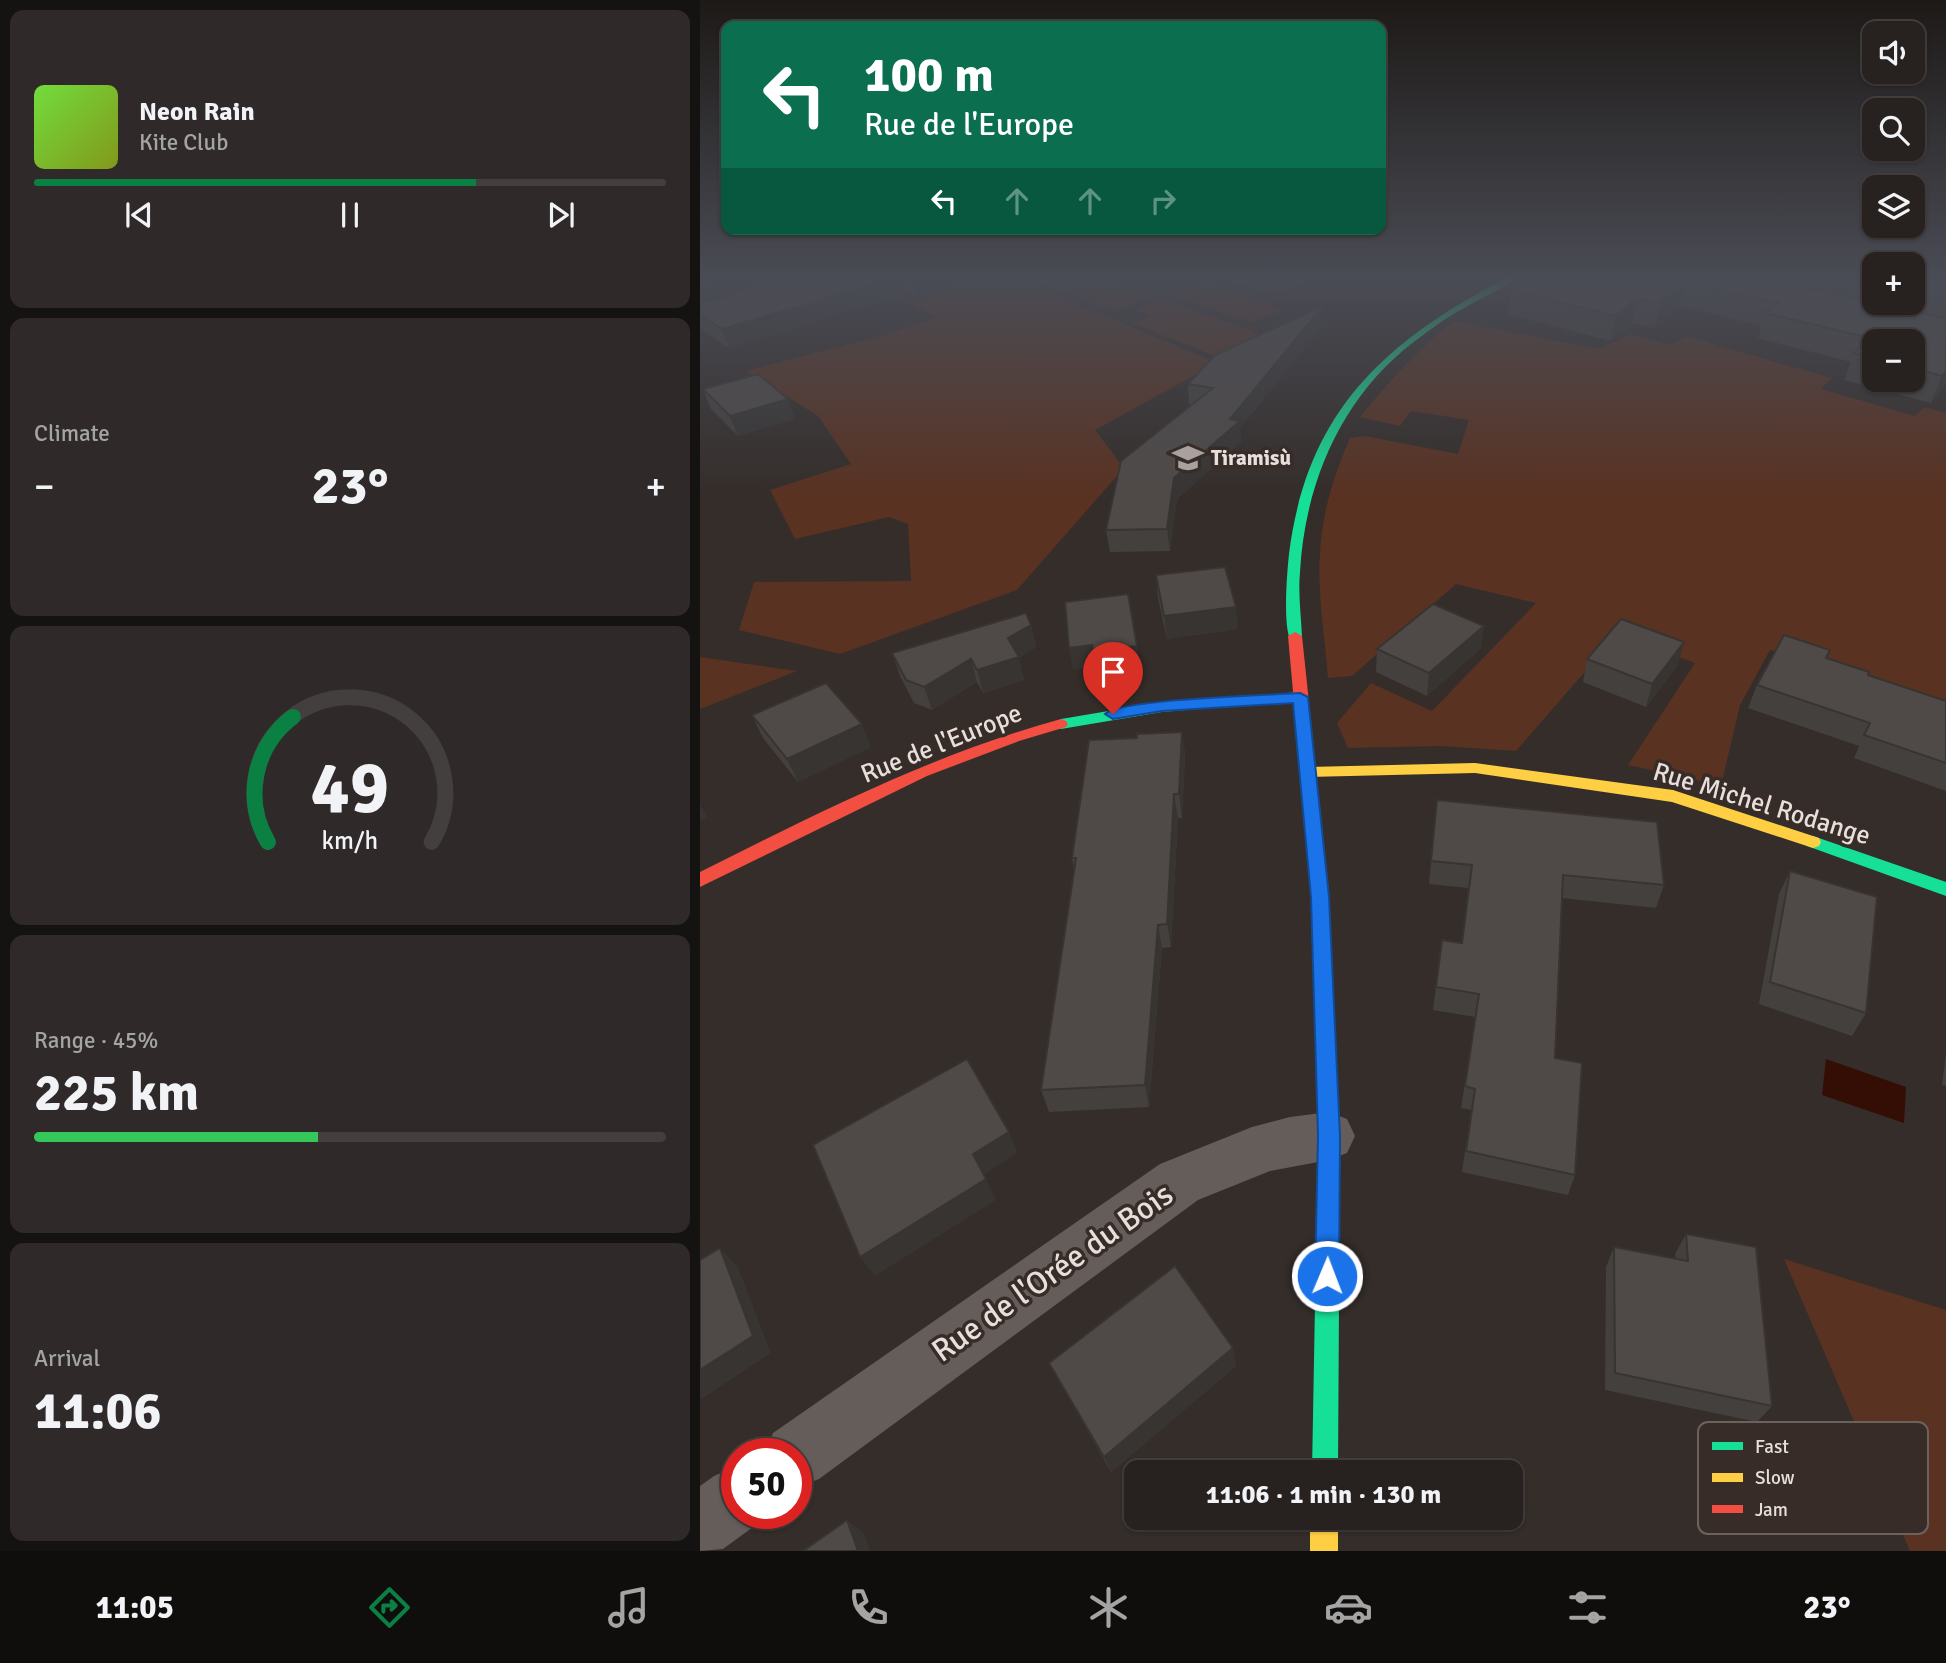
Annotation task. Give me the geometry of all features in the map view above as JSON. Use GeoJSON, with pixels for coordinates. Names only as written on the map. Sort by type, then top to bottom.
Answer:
{"type":"FeatureCollection","features":[{"type":"Feature","properties":{"kind":"main road"},"geometry":{"type":"LineString","coordinates":[[1325,1460],[1329,1136],[1320,897],[1291,594],[1300,511],[1315,461],[1335,424],[1360,388],[1394,351]]}},
{"type":"Feature","properties":{"kind":"main road","name":"Rue de l'Europe"},"geometry":{"type":"LineString","coordinates":[[700,880],[922,771],[1012,736],[1088,718],[1162,706],[1300,697]]}},
{"type":"Feature","properties":{"kind":"main road","name":"Rue Michel Rodange"},"geometry":{"type":"LineString","coordinates":[[1308,772],[1475,768],[1673,796],[1946,889]]}},
{"type":"Feature","properties":{"kind":"main road"},"geometry":{"type":"LineString","coordinates":[[1324,1530],[1324,1551]]}},
{"type":"Feature","properties":{"kind":"street","name":"Rue de l'Orée du Bois"},"geometry":{"type":"LineString","coordinates":[[812,1445],[1178,1182],[1244,1153],[1306,1137],[1329,1136]]}},
{"type":"Feature","properties":{"kind":"street"},"geometry":{"type":"LineString","coordinates":[[700,1525],[721,1510]]}},
{"type":"Feature","properties":{"kind":"shaded area"},"geometry":{"type":"Polygon","coordinates":[[[821,351],[1189,351],[1217,363],[1095,430],[1124,468],[1017,590],[840,654],[739,630],[754,582],[911,581],[908,524],[889,517],[795,539],[770,490],[851,464],[818,416],[746,371],[821,351]]]}},
{"type":"Feature","properties":{"kind":"shaded area"},"geometry":{"type":"Polygon","coordinates":[[[1204,351],[1240,351],[1223,359],[1204,351]]]}},
{"type":"Feature","properties":{"kind":"shaded area"},"geometry":{"type":"Polygon","coordinates":[[[1419,351],[1739,351],[1832,378],[1821,389],[1915,416],[1924,407],[1946,413],[1946,715],[1770,650],[1740,705],[1721,786],[1628,765],[1695,663],[1617,635],[1516,751],[1441,746],[1348,748],[1337,723],[1371,683],[1432,711],[1536,603],[1456,584],[1352,676],[1328,678],[1320,599],[1321,538],[1330,494],[1350,438],[1365,436],[1458,454],[1469,420],[1411,411],[1400,426],[1360,417],[1419,351]]]}},
{"type":"Feature","properties":{"kind":"shaded area"},"geometry":{"type":"Polygon","coordinates":[[[700,657],[797,671],[700,709],[700,657]]]}},
{"type":"Feature","properties":{"kind":"shaded area"},"geometry":{"type":"Polygon","coordinates":[[[1826,1059],[1906,1087],[1904,1123],[1822,1095],[1826,1059]]]}},
{"type":"Feature","properties":{"kind":"shaded area"},"geometry":{"type":"Polygon","coordinates":[[[1784,1259],[1946,1310],[1946,1551],[1910,1551],[1903,1534],[1928,1534],[1928,1422],[1854,1422],[1784,1259]]]}},
{"type":"Feature","properties":{"kind":"building"},"geometry":{"type":"Polygon","coordinates":[[[1223,351],[1286,351],[1230,419],[1240,421],[1174,478],[1167,529],[1106,530],[1121,461],[1213,388],[1188,384],[1215,355],[1223,351]]]}},
{"type":"Feature","properties":{"kind":"building"},"geometry":{"type":"Polygon","coordinates":[[[1925,351],[1946,351],[1946,371],[1942,376],[1925,371],[1925,351]]]}},
{"type":"Feature","properties":{"kind":"building"},"geometry":{"type":"Polygon","coordinates":[[[758,374],[788,399],[730,416],[703,389],[758,374]]]}},
{"type":"Feature","properties":{"kind":"building"},"geometry":{"type":"Polygon","coordinates":[[[1225,567],[1236,607],[1164,616],[1156,575],[1225,567]]]}},
{"type":"Feature","properties":{"kind":"building"},"geometry":{"type":"Polygon","coordinates":[[[1128,594],[1137,646],[1093,651],[1092,645],[1069,648],[1065,602],[1128,594]]]}},
{"type":"Feature","properties":{"kind":"building"},"geometry":{"type":"Polygon","coordinates":[[[1433,604],[1484,626],[1429,673],[1377,649],[1433,604]]]}},
{"type":"Feature","properties":{"kind":"building"},"geometry":{"type":"Polygon","coordinates":[[[1026,613],[1031,625],[1008,638],[1019,657],[977,670],[971,659],[924,687],[906,680],[892,653],[1026,613]]]}},
{"type":"Feature","properties":{"kind":"building"},"geometry":{"type":"Polygon","coordinates":[[[1621,619],[1684,642],[1652,684],[1587,659],[1621,619]]]}},
{"type":"Feature","properties":{"kind":"building"},"geometry":{"type":"Polygon","coordinates":[[[1784,635],[1830,650],[1826,658],[1946,701],[1946,763],[1864,735],[1870,723],[1757,685],[1784,635]]]}},
{"type":"Feature","properties":{"kind":"building"},"geometry":{"type":"Polygon","coordinates":[[[826,683],[862,724],[787,759],[752,715],[826,683]]]}},
{"type":"Feature","properties":{"kind":"building"},"geometry":{"type":"Polygon","coordinates":[[[1182,732],[1179,794],[1174,794],[1167,924],[1158,925],[1145,1085],[1041,1090],[1076,858],[1072,858],[1089,740],[1137,738],[1137,734],[1182,732]]]}},
{"type":"Feature","properties":{"kind":"building"},"geometry":{"type":"Polygon","coordinates":[[[1437,800],[1657,822],[1664,885],[1563,875],[1555,1058],[1582,1063],[1575,1175],[1466,1151],[1475,1089],[1465,1086],[1479,994],[1436,987],[1442,940],[1462,943],[1472,865],[1431,861],[1437,800]]]}},
{"type":"Feature","properties":{"kind":"building"},"geometry":{"type":"Polygon","coordinates":[[[1790,871],[1877,897],[1866,1013],[1770,982],[1790,871]]]}},
{"type":"Feature","properties":{"kind":"building"},"geometry":{"type":"Polygon","coordinates":[[[967,1059],[1009,1132],[973,1154],[986,1179],[860,1257],[813,1145],[967,1059]]]}},
{"type":"Feature","properties":{"kind":"building"},"geometry":{"type":"Polygon","coordinates":[[[1686,1234],[1756,1247],[1772,1406],[1615,1373],[1614,1247],[1688,1261],[1686,1234]]]}},
{"type":"Feature","properties":{"kind":"building"},"geometry":{"type":"Polygon","coordinates":[[[720,1248],[753,1336],[700,1370],[700,1260],[720,1248]]]}},
{"type":"Feature","properties":{"kind":"building"},"geometry":{"type":"Polygon","coordinates":[[[1175,1266],[1233,1348],[1104,1457],[1049,1363],[1175,1266]]]}},
{"type":"Feature","properties":{"kind":"building"},"geometry":{"type":"Polygon","coordinates":[[[847,1520],[858,1551],[803,1551],[847,1520]]]}},
{"type":"Feature","properties":{"kind":"traffic: fast"},"geometry":{"type":"LineString","coordinates":[[1295,636],[1293,574],[1300,517],[1315,466],[1339,419],[1370,378],[1399,351]]}},
{"type":"Feature","properties":{"kind":"traffic: fast"},"geometry":{"type":"LineString","coordinates":[[1061,724],[1162,707],[1300,697]]}},
{"type":"Feature","properties":{"kind":"traffic: fast"},"geometry":{"type":"LineString","coordinates":[[1813,842],[1946,889]]}},
{"type":"Feature","properties":{"kind":"traffic: fast"},"geometry":{"type":"LineString","coordinates":[[1320,892],[1329,1136],[1325,1460]]}},
{"type":"Feature","properties":{"kind":"traffic: slow"},"geometry":{"type":"LineString","coordinates":[[1308,772],[1475,768],[1673,796],[1813,842]]}},
{"type":"Feature","properties":{"kind":"traffic: slow"},"geometry":{"type":"LineString","coordinates":[[1324,1530],[1324,1551]]}},
{"type":"Feature","properties":{"kind":"traffic: jam"},"geometry":{"type":"LineString","coordinates":[[1295,636],[1320,892]]}},
{"type":"Feature","properties":{"kind":"traffic: jam"},"geometry":{"type":"LineString","coordinates":[[700,880],[832,813],[921,772],[967,753],[1061,724]]}},
{"type":"Feature","properties":{"kind":"place","name":"Tiramisù"},"geometry":{"type":"Point","coordinates":[1188,458]}},
{"type":"Feature","properties":{"kind":"route"},"geometry":{"type":"LineString","coordinates":[[1113,714],[1162,706],[1300,697],[1320,897],[1329,1136],[1327,1276]]}}]}
